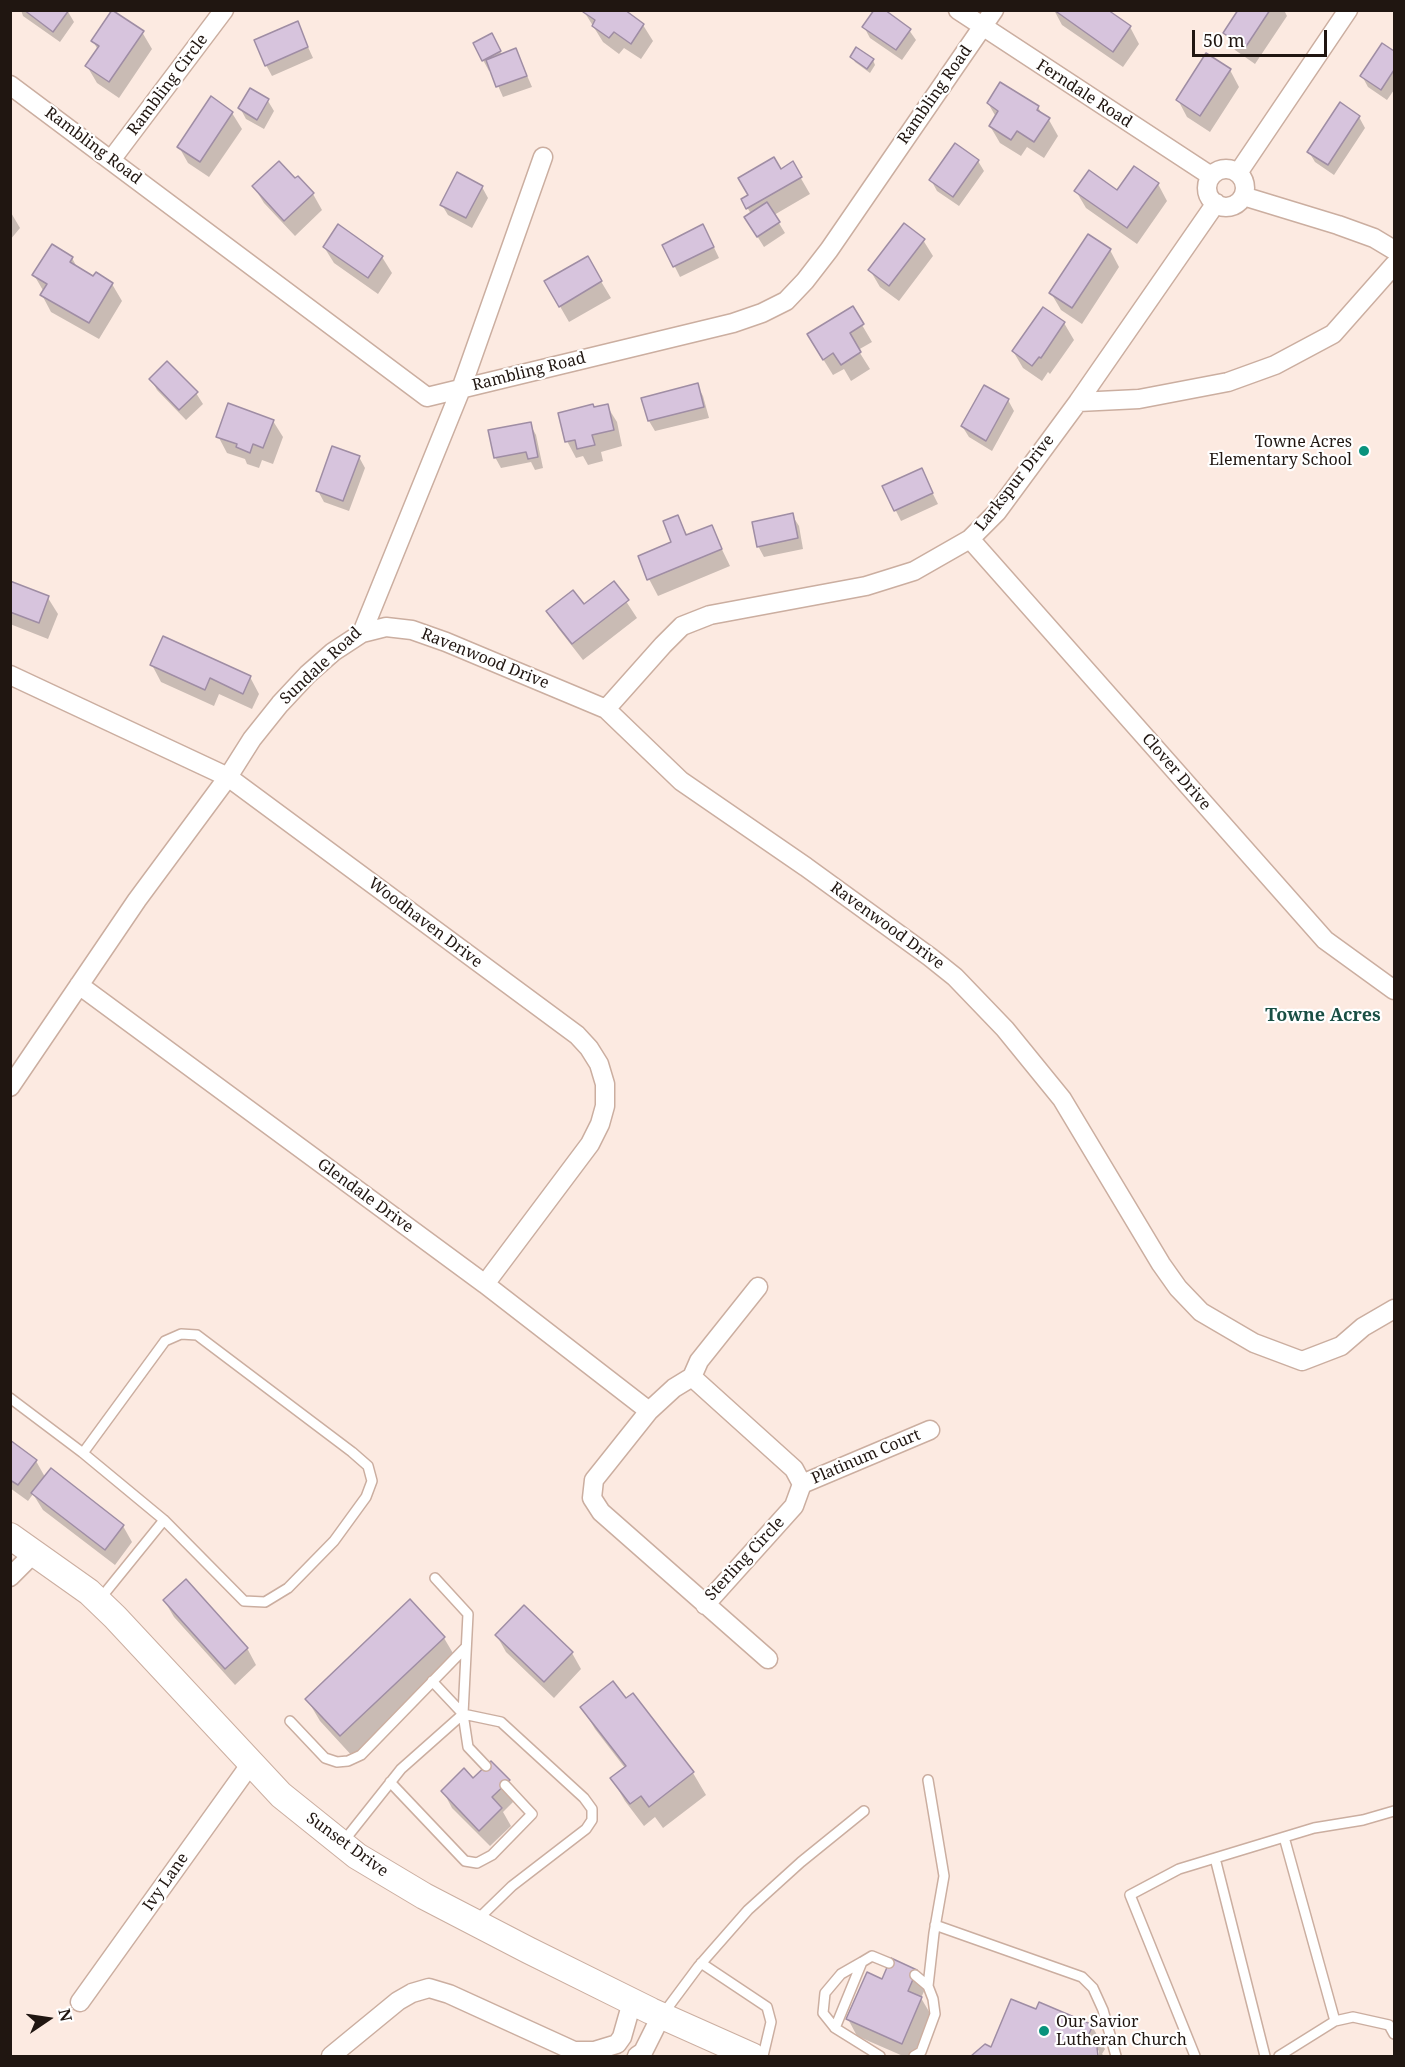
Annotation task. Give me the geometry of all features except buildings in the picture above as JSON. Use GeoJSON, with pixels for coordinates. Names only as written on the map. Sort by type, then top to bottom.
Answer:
{"type":"FeatureCollection","features":[{"type":"Feature","properties":{"kind":"main road","name":"Sunset Drive"},"geometry":{"type":"LineString","coordinates":[[10,1536],[67,1575],[98,1601],[281,1795],[357,1856],[528,1950],[661,2016],[752,2056]]}},
{"type":"Feature","properties":{"kind":"street","name":"Rambling Circle"},"geometry":{"type":"LineString","coordinates":[[111,160],[224,10]]}},
{"type":"Feature","properties":{"kind":"street","name":"Ferndale Road"},"geometry":{"type":"LineString","coordinates":[[958,10],[1211,176]]}},
{"type":"Feature","properties":{"kind":"street","name":"Rambling Road"},"geometry":{"type":"LineString","coordinates":[[10,84],[427,397],[733,322],[762,313],[786,301],[829,250],[994,10]]}},
{"type":"Feature","properties":{"kind":"street"},"geometry":{"type":"LineString","coordinates":[[1238,173],[1348,10]]}},
{"type":"Feature","properties":{"kind":"street","name":"Sundale Road"},"geometry":{"type":"LineString","coordinates":[[10,1087],[137,900],[228,777],[252,739],[308,674],[362,633],[461,388],[543,157]]}},
{"type":"Feature","properties":{"kind":"street"},"geometry":{"type":"LineString","coordinates":[[1227,169],[1238,173],[1245,184],[1243,196],[1234,205],[1227,206],[1211,199],[1207,188],[1215,172],[1227,169]]}},
{"type":"Feature","properties":{"kind":"street"},"geometry":{"type":"LineString","coordinates":[[1243,196],[1338,225],[1374,238],[1395,250]]}},
{"type":"Feature","properties":{"kind":"street","name":"Larkspur Drive"},"geometry":{"type":"LineString","coordinates":[[606,709],[682,626],[710,615],[836,592],[885,580],[914,571],[970,539],[996,512],[1078,402],[1216,203]]}},
{"type":"Feature","properties":{"kind":"street"},"geometry":{"type":"LineString","coordinates":[[1078,402],[1139,399],[1195,389],[1228,382],[1275,365],[1333,334],[1395,265]]}},
{"type":"Feature","properties":{"kind":"street","name":"Clover Drive"},"geometry":{"type":"LineString","coordinates":[[970,539],[1325,940],[1395,990]]}},
{"type":"Feature","properties":{"kind":"street","name":"Ravenwood Drive"},"geometry":{"type":"LineString","coordinates":[[362,633],[386,627],[412,630],[606,709],[681,781],[905,937],[955,977],[1005,1029],[1062,1099],[1141,1232],[1178,1288],[1201,1312],[1254,1343],[1302,1361],[1341,1346],[1363,1327],[1395,1309]]}},
{"type":"Feature","properties":{"kind":"street","name":"Woodhaven Drive"},"geometry":{"type":"LineString","coordinates":[[10,675],[228,777],[577,1035],[599,1064],[605,1084],[605,1106],[600,1124],[590,1144],[485,1284]]}},
{"type":"Feature","properties":{"kind":"street","name":"Glendale Drive"},"geometry":{"type":"LineString","coordinates":[[79,985],[485,1284],[649,1410]]}},
{"type":"Feature","properties":{"kind":"street"},"geometry":{"type":"LineString","coordinates":[[649,1410],[674,1388],[692,1377],[699,1361],[758,1287]]}},
{"type":"Feature","properties":{"kind":"street"},"geometry":{"type":"LineString","coordinates":[[692,1377],[794,1469],[802,1484]]}},
{"type":"Feature","properties":{"kind":"street","name":"Sterling Circle"},"geometry":{"type":"LineString","coordinates":[[649,1410],[594,1480],[592,1498],[601,1512],[705,1605],[794,1506],[802,1484]]}},
{"type":"Feature","properties":{"kind":"street","name":"Platinum Court"},"geometry":{"type":"LineString","coordinates":[[802,1484],[930,1431]]}},
{"type":"Feature","properties":{"kind":"street"},"geometry":{"type":"LineString","coordinates":[[10,1576],[34,1553]]}},
{"type":"Feature","properties":{"kind":"street"},"geometry":{"type":"LineString","coordinates":[[705,1605],[768,1659]]}},
{"type":"Feature","properties":{"kind":"street","name":"Ivy Lane"},"geometry":{"type":"LineString","coordinates":[[80,2002],[252,1762]]}},
{"type":"Feature","properties":{"kind":"street"},"geometry":{"type":"LineString","coordinates":[[331,2056],[398,2001],[412,1993],[429,1988],[449,1994],[578,2054],[617,2044],[622,2037],[632,2002]]}},
{"type":"Feature","properties":{"kind":"street"},"geometry":{"type":"LineString","coordinates":[[637,2056],[643,2052],[661,2016]]}},
{"type":"Feature","properties":{"kind":"lane"},"geometry":{"type":"LineString","coordinates":[[10,1398],[164,1520],[244,1601],[265,1602],[288,1588],[334,1541],[366,1497],[372,1481],[368,1466],[197,1335],[181,1334],[165,1341],[82,1453]]}},
{"type":"Feature","properties":{"kind":"lane"},"geometry":{"type":"LineString","coordinates":[[98,1601],[164,1520]]}},
{"type":"Feature","properties":{"kind":"lane"},"geometry":{"type":"LineString","coordinates":[[435,1578],[468,1614],[463,1714],[468,1746],[486,1766]]}},
{"type":"Feature","properties":{"kind":"lane"},"geometry":{"type":"LineString","coordinates":[[290,1721],[325,1758],[338,1762],[348,1761],[361,1755],[466,1647]]}},
{"type":"Feature","properties":{"kind":"lane"},"geometry":{"type":"LineString","coordinates":[[432,1681],[463,1714],[501,1722],[584,1798],[592,1809],[592,1820],[586,1829],[512,1886],[476,1921]]}},
{"type":"Feature","properties":{"kind":"lane"},"geometry":{"type":"LineString","coordinates":[[341,1844],[401,1769],[463,1714]]}},
{"type":"Feature","properties":{"kind":"lane"},"geometry":{"type":"LineString","coordinates":[[914,2056],[921,2052],[935,2014],[928,1986],[935,1925],[945,1876],[928,1780]]}},
{"type":"Feature","properties":{"kind":"lane"},"geometry":{"type":"LineString","coordinates":[[390,1782],[465,1861],[477,1863],[492,1855],[532,1814],[505,1785]]}},
{"type":"Feature","properties":{"kind":"lane"},"geometry":{"type":"LineString","coordinates":[[1194,2056],[1130,1895],[1179,1869],[1314,1828],[1363,1820],[1395,1810]]}},
{"type":"Feature","properties":{"kind":"lane"},"geometry":{"type":"LineString","coordinates":[[661,2016],[701,1963],[748,1910],[801,1862],[864,1811]]}},
{"type":"Feature","properties":{"kind":"lane"},"geometry":{"type":"LineString","coordinates":[[1284,1837],[1335,2021]]}},
{"type":"Feature","properties":{"kind":"lane"},"geometry":{"type":"LineString","coordinates":[[1215,1858],[1265,2056]]}},
{"type":"Feature","properties":{"kind":"lane"},"geometry":{"type":"LineString","coordinates":[[935,1925],[1082,1977],[1093,1988],[1103,2010],[1116,2056]]}},
{"type":"Feature","properties":{"kind":"lane"},"geometry":{"type":"LineString","coordinates":[[880,2056],[835,2028],[823,2013],[825,1993],[841,1974],[872,1956],[889,1963]]}},
{"type":"Feature","properties":{"kind":"lane"},"geometry":{"type":"LineString","coordinates":[[835,2028],[862,1962]]}},
{"type":"Feature","properties":{"kind":"lane"},"geometry":{"type":"LineString","coordinates":[[701,1963],[767,2007],[771,2022],[763,2056]]}},
{"type":"Feature","properties":{"kind":"lane"},"geometry":{"type":"LineString","coordinates":[[915,1975],[928,1986]]}},
{"type":"Feature","properties":{"kind":"lane"},"geometry":{"type":"LineString","coordinates":[[1279,2056],[1335,2021],[1353,2017],[1389,2025],[1395,2034]]}},
{"type":"Feature","properties":{"kind":"place","name":"Towne Acres Elementary School"},"geometry":{"type":"Point","coordinates":[1364,451]}},
{"type":"Feature","properties":{"kind":"place","name":"Our Savior Lutheran Church"},"geometry":{"type":"Point","coordinates":[1044,2031]}},
{"type":"Feature","properties":{"kind":"district","name":"Towne Acres"},"geometry":{"type":"Point","coordinates":[1323,1016]}}]}
